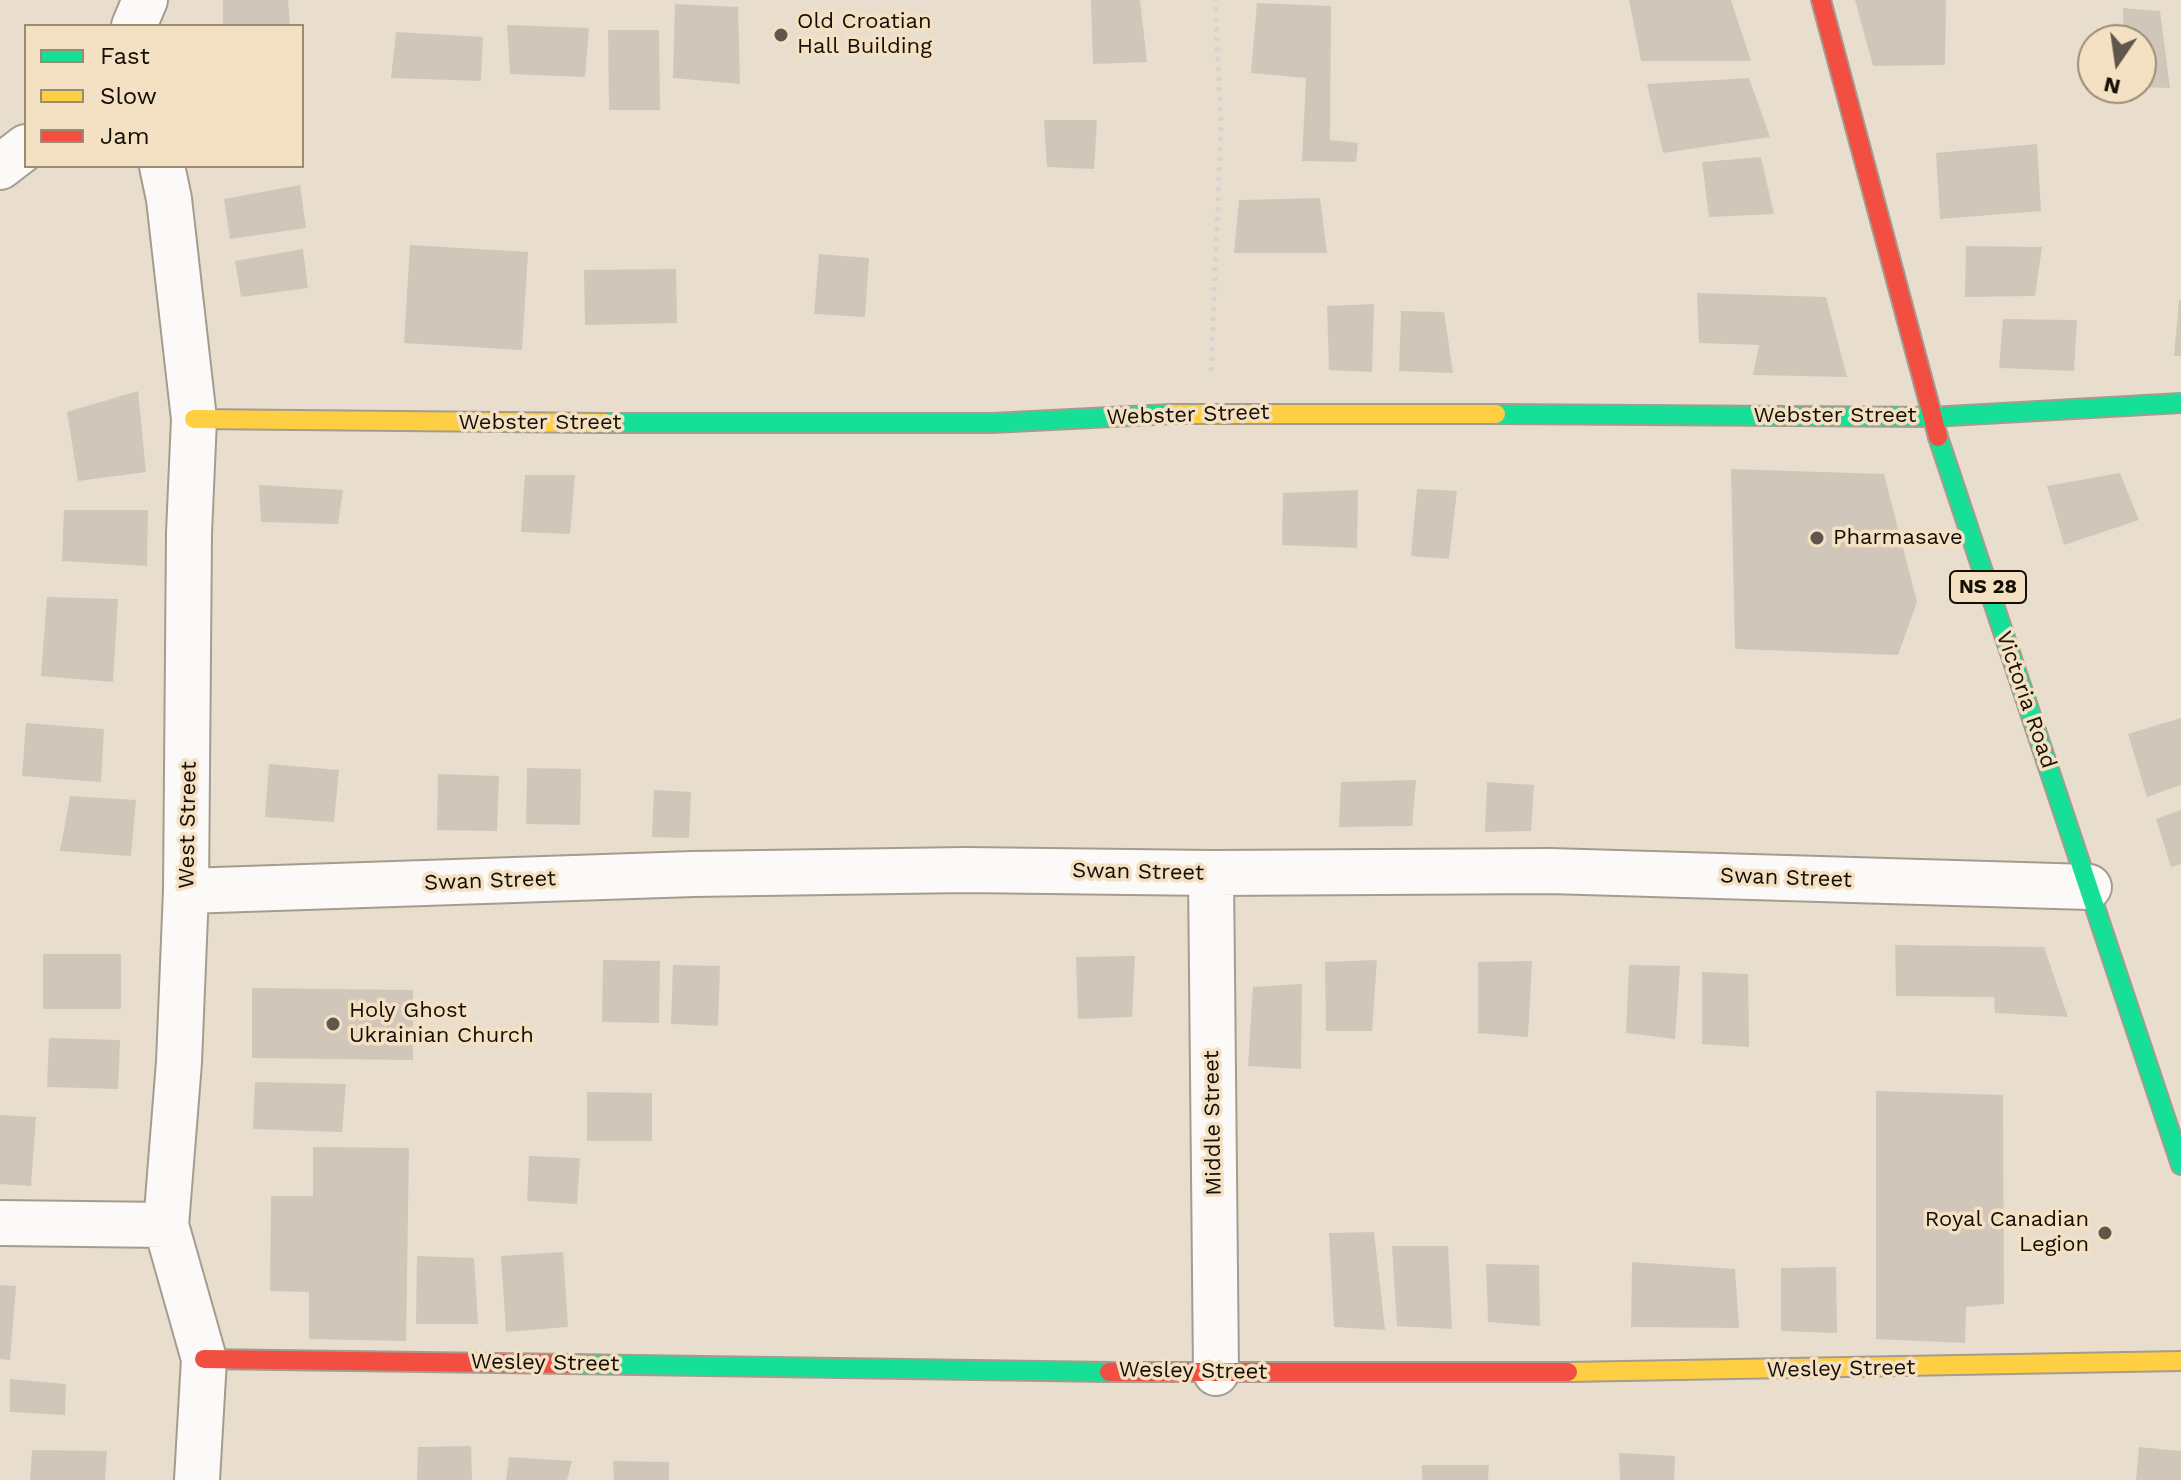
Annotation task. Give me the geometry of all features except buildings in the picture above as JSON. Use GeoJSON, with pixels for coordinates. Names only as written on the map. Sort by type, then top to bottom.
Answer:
{"type":"FeatureCollection","features":[{"type":"Feature","properties":{"kind":"street","name":"Victoria Road"},"geometry":{"type":"LineString","coordinates":[[1821,0],[1931,417],[2181,1165]]}},
{"type":"Feature","properties":{"kind":"street"},"geometry":{"type":"LineString","coordinates":[[0,167],[24,149]]}},
{"type":"Feature","properties":{"kind":"street","name":"West Street"},"geometry":{"type":"LineString","coordinates":[[162,168],[169,199],[194,419],[189,533],[186,891],[179,1062],[166,1225],[204,1359],[197,1480]]}},
{"type":"Feature","properties":{"kind":"street","name":"Webster Street"},"geometry":{"type":"LineString","coordinates":[[194,419],[419,423],[977,423],[1209,412],[1931,417],[2181,403]]}},
{"type":"Feature","properties":{"kind":"street","name":"Swan Street"},"geometry":{"type":"LineString","coordinates":[[186,891],[693,874],[966,870],[1211,873],[1550,871],[2089,887]]}},
{"type":"Feature","properties":{"kind":"street","name":"Middle Street"},"geometry":{"type":"LineString","coordinates":[[1211,873],[1216,1373]]}},
{"type":"Feature","properties":{"kind":"street"},"geometry":{"type":"LineString","coordinates":[[0,1223],[166,1225]]}},
{"type":"Feature","properties":{"kind":"street","name":"Wesley Street"},"geometry":{"type":"LineString","coordinates":[[204,1359],[1216,1373],[1707,1371],[2181,1361]]}},
{"type":"Feature","properties":{"kind":"path"},"geometry":{"type":"LineString","coordinates":[[1209,412],[1221,126],[1215,0]]}},
{"type":"Feature","properties":{"kind":"traffic: fast"},"geometry":{"type":"LineString","coordinates":[[1496,414],[1931,417],[2181,403]]}},
{"type":"Feature","properties":{"kind":"traffic: fast"},"geometry":{"type":"LineString","coordinates":[[604,423],[992,423],[1171,414]]}},
{"type":"Feature","properties":{"kind":"traffic: fast"},"geometry":{"type":"LineString","coordinates":[[1938,437],[2181,1165]]}},
{"type":"Feature","properties":{"kind":"traffic: fast"},"geometry":{"type":"LineString","coordinates":[[569,1364],[1109,1372]]}},
{"type":"Feature","properties":{"kind":"traffic: slow"},"geometry":{"type":"LineString","coordinates":[[1171,414],[1496,414]]}},
{"type":"Feature","properties":{"kind":"traffic: slow"},"geometry":{"type":"LineString","coordinates":[[194,419],[604,423]]}},
{"type":"Feature","properties":{"kind":"traffic: slow"},"geometry":{"type":"LineString","coordinates":[[1568,1372],[2181,1361]]}},
{"type":"Feature","properties":{"kind":"traffic: jam"},"geometry":{"type":"LineString","coordinates":[[1821,0],[1938,437]]}},
{"type":"Feature","properties":{"kind":"traffic: jam"},"geometry":{"type":"LineString","coordinates":[[204,1359],[569,1364]]}},
{"type":"Feature","properties":{"kind":"traffic: jam"},"geometry":{"type":"LineString","coordinates":[[1109,1372],[1568,1372]]}},
{"type":"Feature","properties":{"kind":"place","name":"Old Croatian Hall Building"},"geometry":{"type":"Point","coordinates":[781,35]}},
{"type":"Feature","properties":{"kind":"place","name":"Pharmasave"},"geometry":{"type":"Point","coordinates":[1817,538]}},
{"type":"Feature","properties":{"kind":"place","name":"Holy Ghost Ukrainian Church"},"geometry":{"type":"Point","coordinates":[333,1024]}},
{"type":"Feature","properties":{"kind":"place","name":"Royal Canadian Legion"},"geometry":{"type":"Point","coordinates":[2105,1233]}}]}
